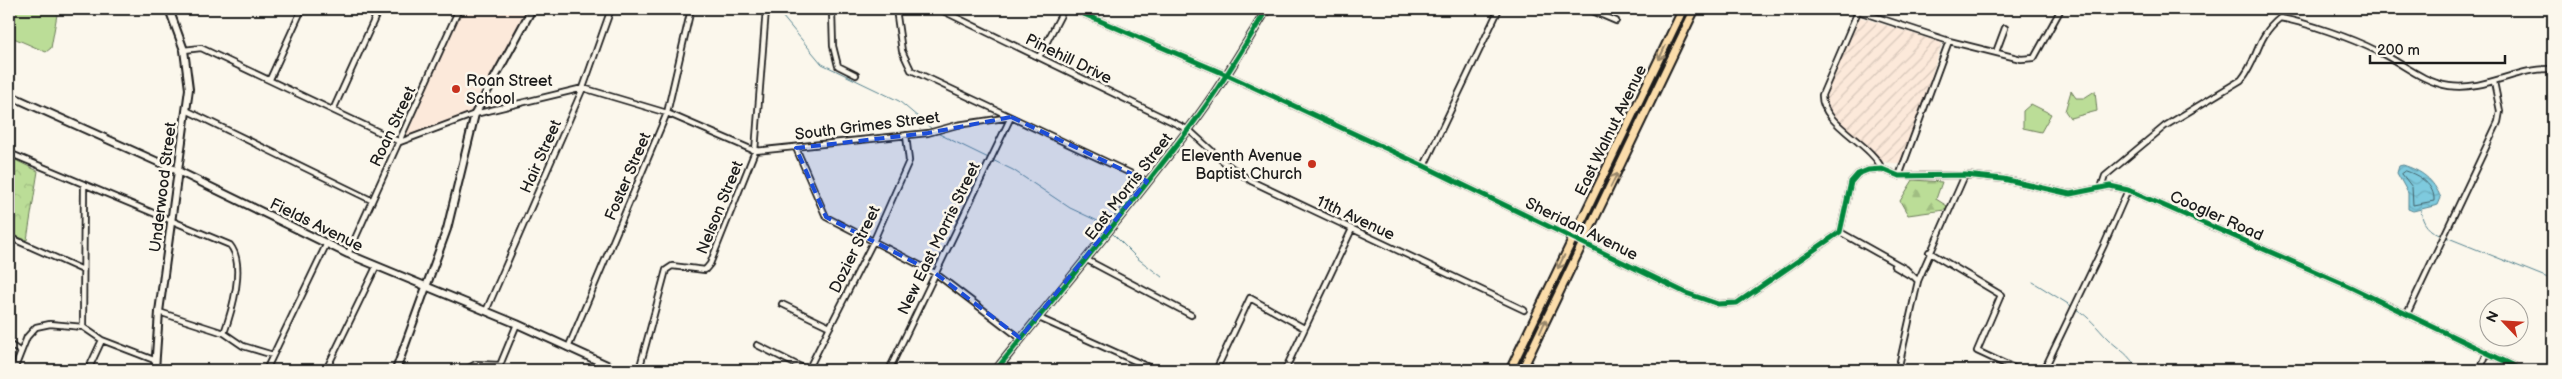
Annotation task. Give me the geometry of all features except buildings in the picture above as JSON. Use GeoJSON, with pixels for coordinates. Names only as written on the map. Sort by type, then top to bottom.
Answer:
{"type":"FeatureCollection","features":[{"type":"Feature","properties":{"kind":"main road","name":"East Walnut Avenue"},"geometry":{"type":"LineString","coordinates":[[1510,370],[1683,9]]}},
{"type":"Feature","properties":{"kind":"main road","name":"East Walnut Avenue"},"geometry":{"type":"LineString","coordinates":[[1522,370],[1695,9]]}},
{"type":"Feature","properties":{"kind":"street","name":"Underwood Street"},"geometry":{"type":"LineString","coordinates":[[155,370],[154,360],[159,312],[186,110],[188,77],[184,50],[169,9]]}},
{"type":"Feature","properties":{"kind":"street"},"geometry":{"type":"LineString","coordinates":[[270,79],[302,9]]}},
{"type":"Feature","properties":{"kind":"street"},"geometry":{"type":"LineString","coordinates":[[332,110],[379,9]]}},
{"type":"Feature","properties":{"kind":"street","name":"Roan Street"},"geometry":{"type":"LineString","coordinates":[[348,254],[459,9]]}},
{"type":"Feature","properties":{"kind":"street"},"geometry":{"type":"LineString","coordinates":[[396,370],[424,287],[447,229],[475,114],[532,9]]}},
{"type":"Feature","properties":{"kind":"street","name":"Hair Street"},"geometry":{"type":"LineString","coordinates":[[486,311],[583,88],[611,9]]}},
{"type":"Feature","properties":{"kind":"street","name":"Foster Street"},"geometry":{"type":"LineString","coordinates":[[568,348],[667,113],[692,9]]}},
{"type":"Feature","properties":{"kind":"street","name":"Nelson Street"},"geometry":{"type":"LineString","coordinates":[[639,370],[666,270],[672,266],[705,270],[710,264],[755,151],[766,9]]}},
{"type":"Feature","properties":{"kind":"street"},"geometry":{"type":"LineString","coordinates":[[839,9],[832,12],[834,46],[838,66],[856,75]]}},
{"type":"Feature","properties":{"kind":"street"},"geometry":{"type":"LineString","coordinates":[[896,9],[902,51],[911,70],[1147,181]]}},
{"type":"Feature","properties":{"kind":"street","name":"Pinehill Drive"},"geometry":{"type":"LineString","coordinates":[[939,9],[1188,130]]}},
{"type":"Feature","properties":{"kind":"street"},"geometry":{"type":"LineString","coordinates":[[1040,57],[1064,9]]}},
{"type":"Feature","properties":{"kind":"street","name":"Sheridan Avenue"},"geometry":{"type":"LineString","coordinates":[[1072,9],[1227,75],[1424,166],[1679,290],[1718,304],[1737,302],[1840,232]]}},
{"type":"Feature","properties":{"kind":"street","name":"East Morris Street"},"geometry":{"type":"LineString","coordinates":[[997,370],[1020,338],[1087,260],[1188,130],[1227,75],[1267,9]]}},
{"type":"Feature","properties":{"kind":"street"},"geometry":{"type":"LineString","coordinates":[[1424,166],[1499,9]]}},
{"type":"Feature","properties":{"kind":"street"},"geometry":{"type":"LineString","coordinates":[[1588,9],[1616,21]]}},
{"type":"Feature","properties":{"kind":"street"},"geometry":{"type":"LineString","coordinates":[[1918,281],[1840,232],[1851,182],[1858,174],[1882,169],[1877,158],[1840,126],[1824,108],[1822,101],[1840,51],[1859,10],[1949,41],[2021,59],[2034,58],[2061,9]]}},
{"type":"Feature","properties":{"kind":"street"},"geometry":{"type":"LineString","coordinates":[[2101,188],[2105,176],[2165,126],[2241,80],[2246,74],[2267,28],[2280,18],[2378,51],[2428,79],[2446,85],[2472,87],[2538,68],[2553,69]]}},
{"type":"Feature","properties":{"kind":"street"},"geometry":{"type":"LineString","coordinates":[[1996,52],[2005,28]]}},
{"type":"Feature","properties":{"kind":"street"},"geometry":{"type":"LineString","coordinates":[[1900,176],[1949,41]]}},
{"type":"Feature","properties":{"kind":"street"},"geometry":{"type":"LineString","coordinates":[[184,50],[201,48],[400,142],[475,114],[583,88],[667,113],[755,151]]}},
{"type":"Feature","properties":{"kind":"street"},"geometry":{"type":"LineString","coordinates":[[2407,314],[2498,122],[2500,111],[2494,82]]}},
{"type":"Feature","properties":{"kind":"street","name":"Fields Avenue"},"geometry":{"type":"LineString","coordinates":[[9,95],[178,171],[326,245],[517,324],[618,370]]}},
{"type":"Feature","properties":{"kind":"street"},"geometry":{"type":"LineString","coordinates":[[186,110],[371,200]]}},
{"type":"Feature","properties":{"kind":"street","name":"South Grimes Street"},"geometry":{"type":"LineString","coordinates":[[755,151],[928,133],[957,125],[1011,117]]}},
{"type":"Feature","properties":{"kind":"street","name":"New East Morris Street"},"geometry":{"type":"LineString","coordinates":[[889,370],[1011,117]]}},
{"type":"Feature","properties":{"kind":"street","name":"11th Avenue"},"geometry":{"type":"LineString","coordinates":[[1188,130],[1225,163],[1251,181],[1524,310]]}},
{"type":"Feature","properties":{"kind":"street","name":"Dozier Street"},"geometry":{"type":"LineString","coordinates":[[808,370],[874,240],[909,161],[906,135]]}},
{"type":"Feature","properties":{"kind":"street"},"geometry":{"type":"LineString","coordinates":[[796,148],[826,217],[935,273],[1020,338]]}},
{"type":"Feature","properties":{"kind":"street"},"geometry":{"type":"LineString","coordinates":[[9,153],[84,186],[230,245],[236,252],[239,272],[224,333]]}},
{"type":"Feature","properties":{"kind":"street","name":"Coogler Road"},"geometry":{"type":"LineString","coordinates":[[1882,169],[1900,176],[1965,175],[2003,179],[2056,193],[2070,194],[2110,186],[2128,190],[2346,284],[2523,370]]}},
{"type":"Feature","properties":{"kind":"street"},"geometry":{"type":"LineString","coordinates":[[1898,370],[1918,281],[1929,252],[1965,175]]}},
{"type":"Feature","properties":{"kind":"street"},"geometry":{"type":"LineString","coordinates":[[83,327],[84,186]]}},
{"type":"Feature","properties":{"kind":"street"},"geometry":{"type":"LineString","coordinates":[[2044,370],[2104,245],[2128,190]]}},
{"type":"Feature","properties":{"kind":"street"},"geometry":{"type":"LineString","coordinates":[[1285,370],[1352,229]]}},
{"type":"Feature","properties":{"kind":"street"},"geometry":{"type":"LineString","coordinates":[[9,237],[83,270]]}},
{"type":"Feature","properties":{"kind":"street"},"geometry":{"type":"LineString","coordinates":[[266,370],[326,245]]}},
{"type":"Feature","properties":{"kind":"street"},"geometry":{"type":"LineString","coordinates":[[1929,252],[2001,295],[1976,350],[2018,370]]}},
{"type":"Feature","properties":{"kind":"street"},"geometry":{"type":"LineString","coordinates":[[1087,260],[1191,316]]}},
{"type":"Feature","properties":{"kind":"street"},"geometry":{"type":"LineString","coordinates":[[328,370],[376,267]]}},
{"type":"Feature","properties":{"kind":"street"},"geometry":{"type":"LineString","coordinates":[[1216,370],[1250,298],[1304,328]]}},
{"type":"Feature","properties":{"kind":"street"},"geometry":{"type":"LineString","coordinates":[[782,304],[830,327]]}},
{"type":"Feature","properties":{"kind":"street"},"geometry":{"type":"LineString","coordinates":[[159,312],[224,333],[243,346],[273,355]]}},
{"type":"Feature","properties":{"kind":"street"},"geometry":{"type":"LineString","coordinates":[[1039,318],[1156,370]]}},
{"type":"Feature","properties":{"kind":"street"},"geometry":{"type":"LineString","coordinates":[[14,370],[27,337],[36,327],[50,324],[83,327],[102,340],[154,360]]}},
{"type":"Feature","properties":{"kind":"street"},"geometry":{"type":"LineString","coordinates":[[465,370],[476,364],[500,368],[517,324]]}},
{"type":"Feature","properties":{"kind":"street"},"geometry":{"type":"LineString","coordinates":[[88,370],[102,340]]}},
{"type":"Feature","properties":{"kind":"street"},"geometry":{"type":"LineString","coordinates":[[9,344],[21,352]]}},
{"type":"Feature","properties":{"kind":"street"},"geometry":{"type":"LineString","coordinates":[[757,345],[808,370]]}},
{"type":"Feature","properties":{"kind":"street"},"geometry":{"type":"LineString","coordinates":[[2480,370],[2487,353]]}},
{"type":"Feature","properties":{"kind":"highlighted area"},"geometry":{"type":"Polygon","coordinates":[[[1011,117],[1147,181],[1020,338],[935,273],[826,217],[796,148],[928,133],[1011,117]]]}},
{"type":"Feature","properties":{"kind":"shaded area","name":"Roan Street School"},"geometry":{"type":"Polygon","coordinates":[[[459,9],[532,9],[475,114],[400,142],[459,9]]]}},
{"type":"Feature","properties":{"kind":"shaded area"},"geometry":{"type":"Polygon","coordinates":[[[1860,17],[1942,43],[1903,164],[1882,162],[1829,111],[1824,97],[1860,17]]]}},
{"type":"Feature","properties":{"kind":"green space"},"geometry":{"type":"Polygon","coordinates":[[[9,9],[58,9],[51,48],[46,52],[9,36],[9,9]]]}},
{"type":"Feature","properties":{"kind":"green space"},"geometry":{"type":"Polygon","coordinates":[[[2071,91],[2076,98],[2084,98],[2095,91],[2097,111],[2070,118],[2065,111],[2071,91]]]}},
{"type":"Feature","properties":{"kind":"green space"},"geometry":{"type":"Polygon","coordinates":[[[2031,104],[2051,114],[2041,132],[2023,128],[2023,111],[2031,104]]]}},
{"type":"Feature","properties":{"kind":"green space"},"geometry":{"type":"Polygon","coordinates":[[[9,157],[38,171],[27,240],[9,234],[9,157]]]}},
{"type":"Feature","properties":{"kind":"green space"},"geometry":{"type":"Polygon","coordinates":[[[1913,180],[1942,182],[1936,199],[1952,209],[1908,215],[1900,201],[1913,180]]]}},
{"type":"Feature","properties":{"kind":"water"},"geometry":{"type":"Polygon","coordinates":[[[2403,165],[2416,170],[2430,181],[2441,198],[2438,205],[2413,211],[2408,209],[2408,193],[2397,173],[2399,166],[2403,165]]]}},
{"type":"Feature","properties":{"kind":"waterway"},"geometry":{"type":"LineString","coordinates":[[767,9],[782,16],[822,64],[899,101],[932,129]]}},
{"type":"Feature","properties":{"kind":"waterway"},"geometry":{"type":"LineString","coordinates":[[937,133],[1013,170],[1070,208],[1102,223],[1107,229]]}},
{"type":"Feature","properties":{"kind":"waterway"},"geometry":{"type":"LineString","coordinates":[[2421,210],[2427,226],[2433,232],[2442,236]]}},
{"type":"Feature","properties":{"kind":"waterway"},"geometry":{"type":"LineString","coordinates":[[1110,231],[1137,258],[1162,277]]}},
{"type":"Feature","properties":{"kind":"waterway"},"geometry":{"type":"LineString","coordinates":[[2446,237],[2553,280]]}},
{"type":"Feature","properties":{"kind":"waterway"},"geometry":{"type":"LineString","coordinates":[[2033,282],[2073,307]]}},
{"type":"Feature","properties":{"kind":"waterway"},"geometry":{"type":"LineString","coordinates":[[2076,309],[2127,356],[2138,370]]}},
{"type":"Feature","properties":{"kind":"cycle path"},"geometry":{"type":"LineString","coordinates":[[1072,9],[1227,75],[1424,166],[1686,293],[1718,304],[1737,303],[1840,232],[1851,182],[1858,174],[1868,170],[1882,169],[1899,176],[1965,175],[2003,179],[2070,194],[2110,186],[2128,190],[2346,285],[2523,370]]}},
{"type":"Feature","properties":{"kind":"cycle path"},"geometry":{"type":"LineString","coordinates":[[996,370],[1165,161],[1220,85],[1267,9]]}},
{"type":"Feature","properties":{"kind":"place","name":"Roan Street School"},"geometry":{"type":"Point","coordinates":[456,89]}},
{"type":"Feature","properties":{"kind":"place","name":"Eleventh Avenue Baptist Church"},"geometry":{"type":"Point","coordinates":[1312,164]}}]}
